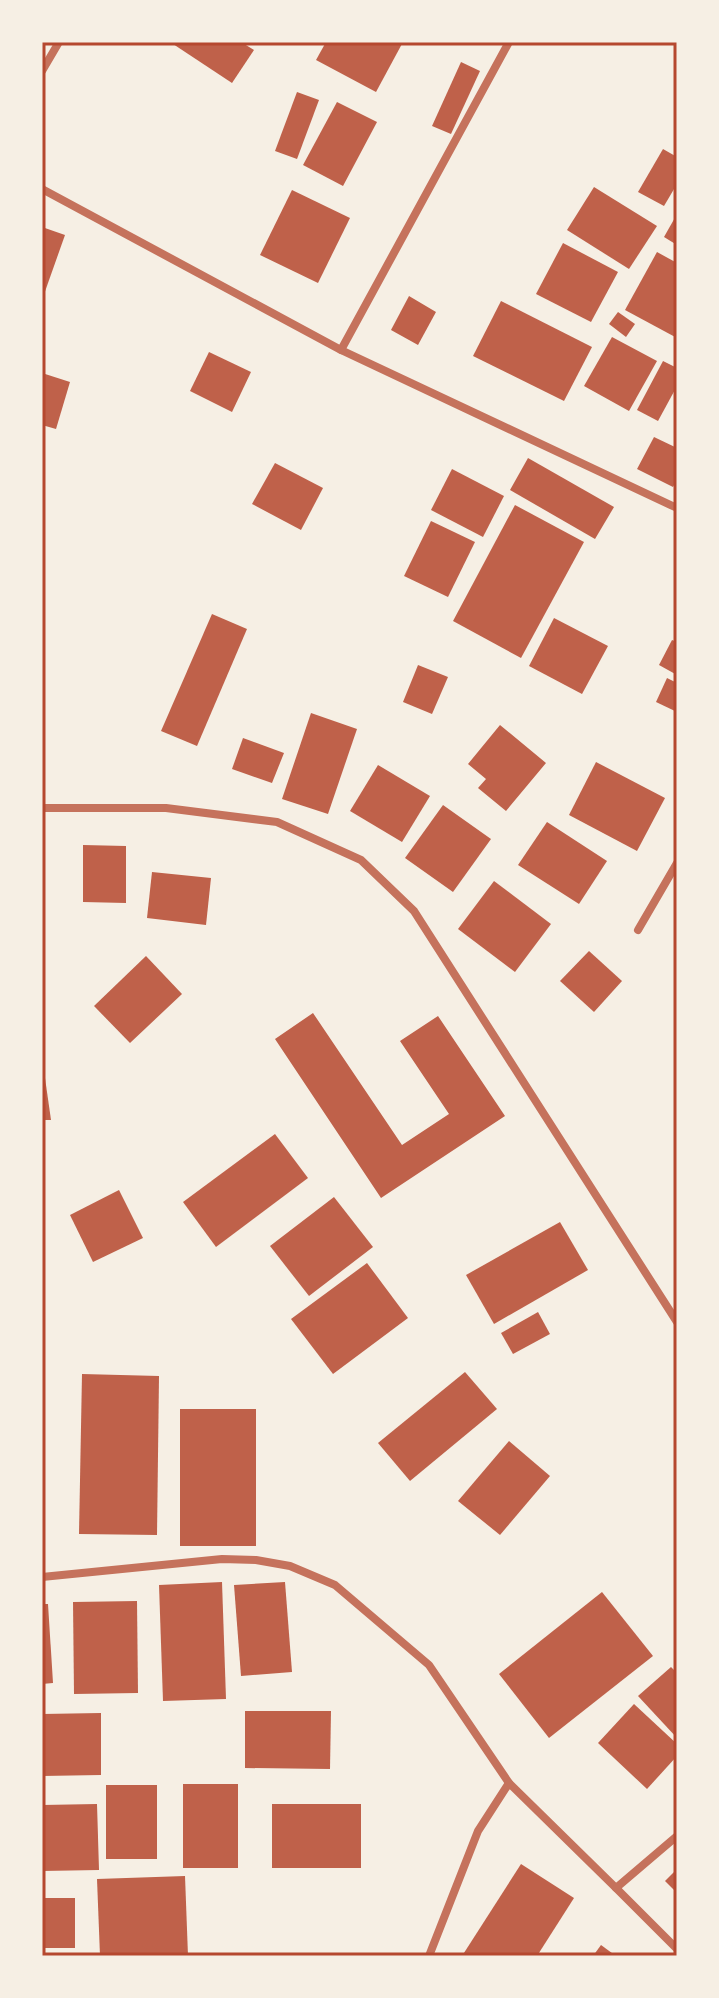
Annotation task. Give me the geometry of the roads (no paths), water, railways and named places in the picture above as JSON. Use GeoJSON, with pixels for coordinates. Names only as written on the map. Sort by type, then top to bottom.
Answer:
{"type":"FeatureCollection","features":[{"type":"Feature","properties":{"kind":"street"},"geometry":{"type":"LineString","coordinates":[[42,71],[59,42]]}},
{"type":"Feature","properties":{"kind":"street"},"geometry":{"type":"LineString","coordinates":[[341,350],[509,42]]}},
{"type":"Feature","properties":{"kind":"street"},"geometry":{"type":"LineString","coordinates":[[42,189],[341,350],[677,508]]}},
{"type":"Feature","properties":{"kind":"street"},"geometry":{"type":"LineString","coordinates":[[42,808],[166,808],[277,822],[361,860],[414,911],[677,1322]]}},
{"type":"Feature","properties":{"kind":"street"},"geometry":{"type":"LineString","coordinates":[[638,930],[677,863]]}},
{"type":"Feature","properties":{"kind":"street"},"geometry":{"type":"LineString","coordinates":[[42,1577],[222,1559],[256,1560],[290,1566],[335,1585],[429,1665],[509,1783],[677,1949]]}},
{"type":"Feature","properties":{"kind":"street"},"geometry":{"type":"LineString","coordinates":[[429,1956],[478,1831],[509,1783]]}},
{"type":"Feature","properties":{"kind":"street"},"geometry":{"type":"LineString","coordinates":[[616,1888],[677,1836]]}}]}
